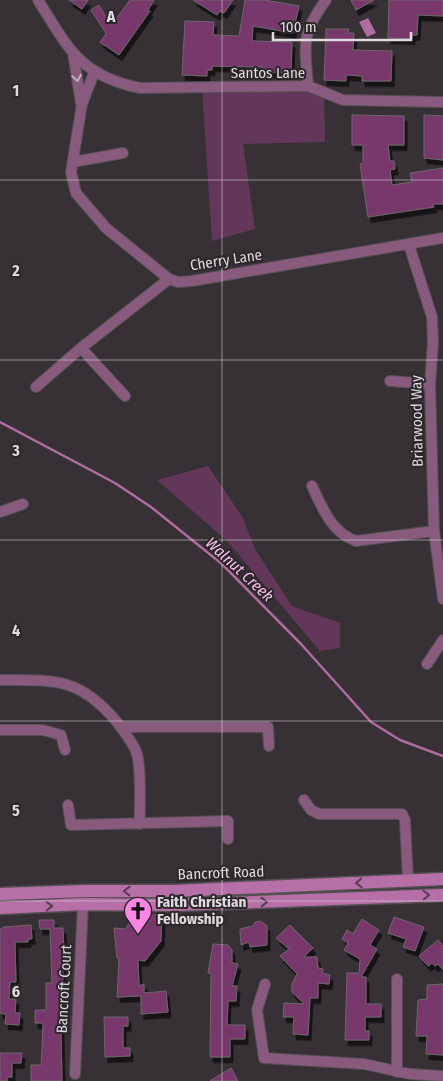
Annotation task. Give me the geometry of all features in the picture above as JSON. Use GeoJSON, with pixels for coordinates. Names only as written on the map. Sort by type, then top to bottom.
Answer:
{"type":"FeatureCollection","features":[{"type":"Feature","properties":{"kind":"street"},"geometry":{"type":"LineString","coordinates":[[36,387],[80,348],[169,279],[106,228],[76,193],[73,182],[73,162],[82,104],[94,73],[73,53],[38,0]]}},
{"type":"Feature","properties":{"kind":"street"},"geometry":{"type":"LineString","coordinates":[[308,86],[304,42],[312,19],[326,0]]}},
{"type":"Feature","properties":{"kind":"street"},"geometry":{"type":"LineString","coordinates":[[73,53],[82,104]]}},
{"type":"Feature","properties":{"kind":"street","name":"Santos Lane"},"geometry":{"type":"LineString","coordinates":[[94,73],[124,85],[140,88],[308,86],[343,100],[443,102]]}},
{"type":"Feature","properties":{"kind":"street"},"geometry":{"type":"LineString","coordinates":[[73,162],[123,153]]}},
{"type":"Feature","properties":{"kind":"street","name":"Cherry Lane"},"geometry":{"type":"LineString","coordinates":[[169,279],[178,282],[192,281],[443,238]]}},
{"type":"Feature","properties":{"kind":"street","name":"Briarwood Way"},"geometry":{"type":"LineString","coordinates":[[409,245],[432,317],[433,342],[430,384],[434,531],[443,599]]}},
{"type":"Feature","properties":{"kind":"street"},"geometry":{"type":"LineString","coordinates":[[80,348],[124,396]]}},
{"type":"Feature","properties":{"kind":"street"},"geometry":{"type":"LineString","coordinates":[[390,381],[430,384]]}},
{"type":"Feature","properties":{"kind":"street"},"geometry":{"type":"LineString","coordinates":[[312,486],[337,531],[356,542],[434,531]]}},
{"type":"Feature","properties":{"kind":"street"},"geometry":{"type":"LineString","coordinates":[[0,512],[23,504]]}},
{"type":"Feature","properties":{"kind":"street"},"geometry":{"type":"LineString","coordinates":[[427,664],[443,640]]}},
{"type":"Feature","properties":{"kind":"street"},"geometry":{"type":"LineString","coordinates":[[0,680],[61,681],[86,692],[107,710],[121,727],[137,753],[140,824]]}},
{"type":"Feature","properties":{"kind":"street"},"geometry":{"type":"LineString","coordinates":[[121,727],[268,727],[269,746]]}},
{"type":"Feature","properties":{"kind":"street"},"geometry":{"type":"LineString","coordinates":[[0,730],[42,730],[61,735],[65,750]]}},
{"type":"Feature","properties":{"kind":"street"},"geometry":{"type":"LineString","coordinates":[[304,800],[311,810],[319,814],[402,814],[405,820],[408,881]]}},
{"type":"Feature","properties":{"kind":"street"},"geometry":{"type":"LineString","coordinates":[[68,806],[71,825],[228,821],[228,839]]}},
{"type":"Feature","properties":{"kind":"street","name":"Bancroft Road"},"geometry":{"type":"LineString","coordinates":[[0,894],[84,890],[174,891],[443,879]]}},
{"type":"Feature","properties":{"kind":"street","name":"Bancroft Road"},"geometry":{"type":"LineString","coordinates":[[0,908],[83,904],[173,905],[443,895]]}},
{"type":"Feature","properties":{"kind":"street","name":"Bancroft Court"},"geometry":{"type":"LineString","coordinates":[[75,1074],[83,904]]}},
{"type":"Feature","properties":{"kind":"street"},"geometry":{"type":"LineString","coordinates":[[396,1072],[397,979]]}},
{"type":"Feature","properties":{"kind":"street"},"geometry":{"type":"LineString","coordinates":[[265,984],[257,1010],[264,1058],[364,1064],[396,1072],[443,1076]]}},
{"type":"Feature","properties":{"kind":"shaded area"},"geometry":{"type":"Polygon","coordinates":[[[368,18],[376,33],[367,37],[359,22],[368,18]]]}},
{"type":"Feature","properties":{"kind":"shaded area"},"geometry":{"type":"Polygon","coordinates":[[[308,86],[324,92],[325,142],[243,144],[255,229],[212,241],[202,88],[308,86]]]}},
{"type":"Feature","properties":{"kind":"shaded area"},"geometry":{"type":"Polygon","coordinates":[[[208,466],[243,518],[255,549],[292,606],[340,623],[340,648],[320,651],[227,541],[157,480],[208,466]]]}},
{"type":"Feature","properties":{"kind":"building"},"geometry":{"type":"Polygon","coordinates":[[[69,0],[88,0],[82,9],[69,0]]]}},
{"type":"Feature","properties":{"kind":"building"},"geometry":{"type":"Polygon","coordinates":[[[130,0],[154,0],[148,10],[150,11],[119,55],[100,42],[106,34],[91,10],[99,5],[111,26],[130,0]]]}},
{"type":"Feature","properties":{"kind":"building"},"geometry":{"type":"Polygon","coordinates":[[[193,0],[233,0],[224,13],[220,11],[217,15],[193,0]]]}},
{"type":"Feature","properties":{"kind":"building"},"geometry":{"type":"Polygon","coordinates":[[[245,0],[265,0],[299,6],[293,33],[253,26],[252,41],[292,42],[291,73],[262,72],[262,67],[212,66],[212,70],[207,70],[207,76],[182,75],[185,21],[214,22],[213,35],[239,36],[245,0]]]}},
{"type":"Feature","properties":{"kind":"building"},"geometry":{"type":"Polygon","coordinates":[[[351,0],[374,0],[356,10],[351,0]]]}},
{"type":"Feature","properties":{"kind":"building"},"geometry":{"type":"Polygon","coordinates":[[[389,0],[443,0],[443,16],[418,15],[417,35],[412,35],[412,39],[388,38],[389,0]]]}},
{"type":"Feature","properties":{"kind":"building"},"geometry":{"type":"Polygon","coordinates":[[[326,29],[349,29],[348,33],[354,33],[353,50],[392,51],[391,81],[362,81],[362,76],[346,75],[346,81],[324,80],[326,29]]]}},
{"type":"Feature","properties":{"kind":"building"},"geometry":{"type":"Polygon","coordinates":[[[352,115],[404,116],[404,145],[388,145],[390,161],[394,161],[395,169],[390,170],[392,185],[412,182],[410,173],[443,168],[443,204],[433,204],[434,207],[368,217],[360,164],[363,163],[363,145],[352,145],[352,115]]]}},
{"type":"Feature","properties":{"kind":"building"},"geometry":{"type":"Polygon","coordinates":[[[424,115],[443,116],[443,160],[424,158],[424,115]]]}},
{"type":"Feature","properties":{"kind":"building"},"geometry":{"type":"Polygon","coordinates":[[[162,914],[161,941],[145,961],[138,960],[139,986],[144,984],[144,993],[166,991],[168,1012],[141,1014],[141,996],[117,997],[119,958],[117,958],[114,928],[125,929],[134,917],[162,914]]]}},
{"type":"Feature","properties":{"kind":"building"},"geometry":{"type":"Polygon","coordinates":[[[394,917],[424,927],[415,951],[403,947],[406,939],[388,933],[394,917]]]}},
{"type":"Feature","properties":{"kind":"building"},"geometry":{"type":"Polygon","coordinates":[[[362,919],[379,930],[370,945],[377,949],[361,977],[366,977],[366,1004],[381,1004],[381,1017],[365,1017],[365,1031],[369,1031],[369,1040],[345,1040],[347,973],[359,973],[360,959],[344,950],[348,943],[342,939],[347,930],[353,934],[362,919]]]}},
{"type":"Feature","properties":{"kind":"building"},"geometry":{"type":"Polygon","coordinates":[[[39,920],[54,920],[54,928],[63,928],[64,952],[67,952],[67,966],[63,966],[63,986],[60,986],[62,1081],[31,1081],[31,1065],[41,1065],[42,1048],[43,1023],[35,1023],[35,1010],[46,1010],[46,983],[52,983],[50,929],[40,929],[39,920]]]}},
{"type":"Feature","properties":{"kind":"building"},"geometry":{"type":"Polygon","coordinates":[[[261,921],[267,926],[267,945],[250,947],[249,942],[241,945],[240,929],[253,926],[255,922],[261,921]]]}},
{"type":"Feature","properties":{"kind":"building"},"geometry":{"type":"Polygon","coordinates":[[[31,925],[32,939],[28,939],[28,942],[15,942],[16,982],[10,982],[9,999],[16,999],[15,1013],[20,1013],[19,1025],[5,1024],[6,1014],[0,1013],[0,930],[3,927],[31,925]]]}},
{"type":"Feature","properties":{"kind":"building"},"geometry":{"type":"Polygon","coordinates":[[[290,925],[313,948],[304,957],[317,957],[318,968],[323,969],[322,973],[330,975],[329,984],[318,983],[318,998],[310,998],[308,1035],[293,1034],[294,1017],[283,1017],[284,1003],[304,1004],[292,992],[292,984],[297,974],[280,956],[289,949],[276,938],[290,925]]]}},
{"type":"Feature","properties":{"kind":"building"},"geometry":{"type":"Polygon","coordinates":[[[438,940],[443,946],[443,970],[438,964],[435,966],[432,963],[428,966],[419,956],[438,940]]]}},
{"type":"Feature","properties":{"kind":"building"},"geometry":{"type":"Polygon","coordinates":[[[213,944],[228,945],[232,950],[232,963],[238,964],[232,986],[237,986],[236,1001],[228,1001],[227,1025],[245,1025],[245,1039],[230,1039],[230,1057],[210,1057],[211,973],[208,973],[213,944]]]}},
{"type":"Feature","properties":{"kind":"building"},"geometry":{"type":"Polygon","coordinates":[[[443,984],[443,1055],[426,1054],[427,1036],[416,1036],[418,1000],[427,999],[427,985],[443,984]]]}},
{"type":"Feature","properties":{"kind":"building"},"geometry":{"type":"Polygon","coordinates":[[[104,1017],[128,1017],[128,1026],[123,1026],[123,1048],[130,1048],[130,1056],[105,1057],[104,1017]]]}},
{"type":"Feature","properties":{"kind":"building"},"geometry":{"type":"Polygon","coordinates":[[[0,1053],[22,1053],[21,1063],[12,1063],[12,1077],[7,1077],[7,1081],[0,1081],[0,1053]]]}},
{"type":"Feature","properties":{"kind":"building"},"geometry":{"type":"Polygon","coordinates":[[[231,1068],[238,1081],[210,1081],[231,1068]]]}},
{"type":"Feature","properties":{"kind":"waterway","name":"Walnut Creek"},"geometry":{"type":"LineString","coordinates":[[0,422],[115,483],[151,507],[222,564],[301,644],[371,722],[400,740],[443,756]]}},
{"type":"Feature","properties":{"kind":"place","name":"Faith Christian Fellowship"},"geometry":{"type":"Point","coordinates":[138,935]}}]}
